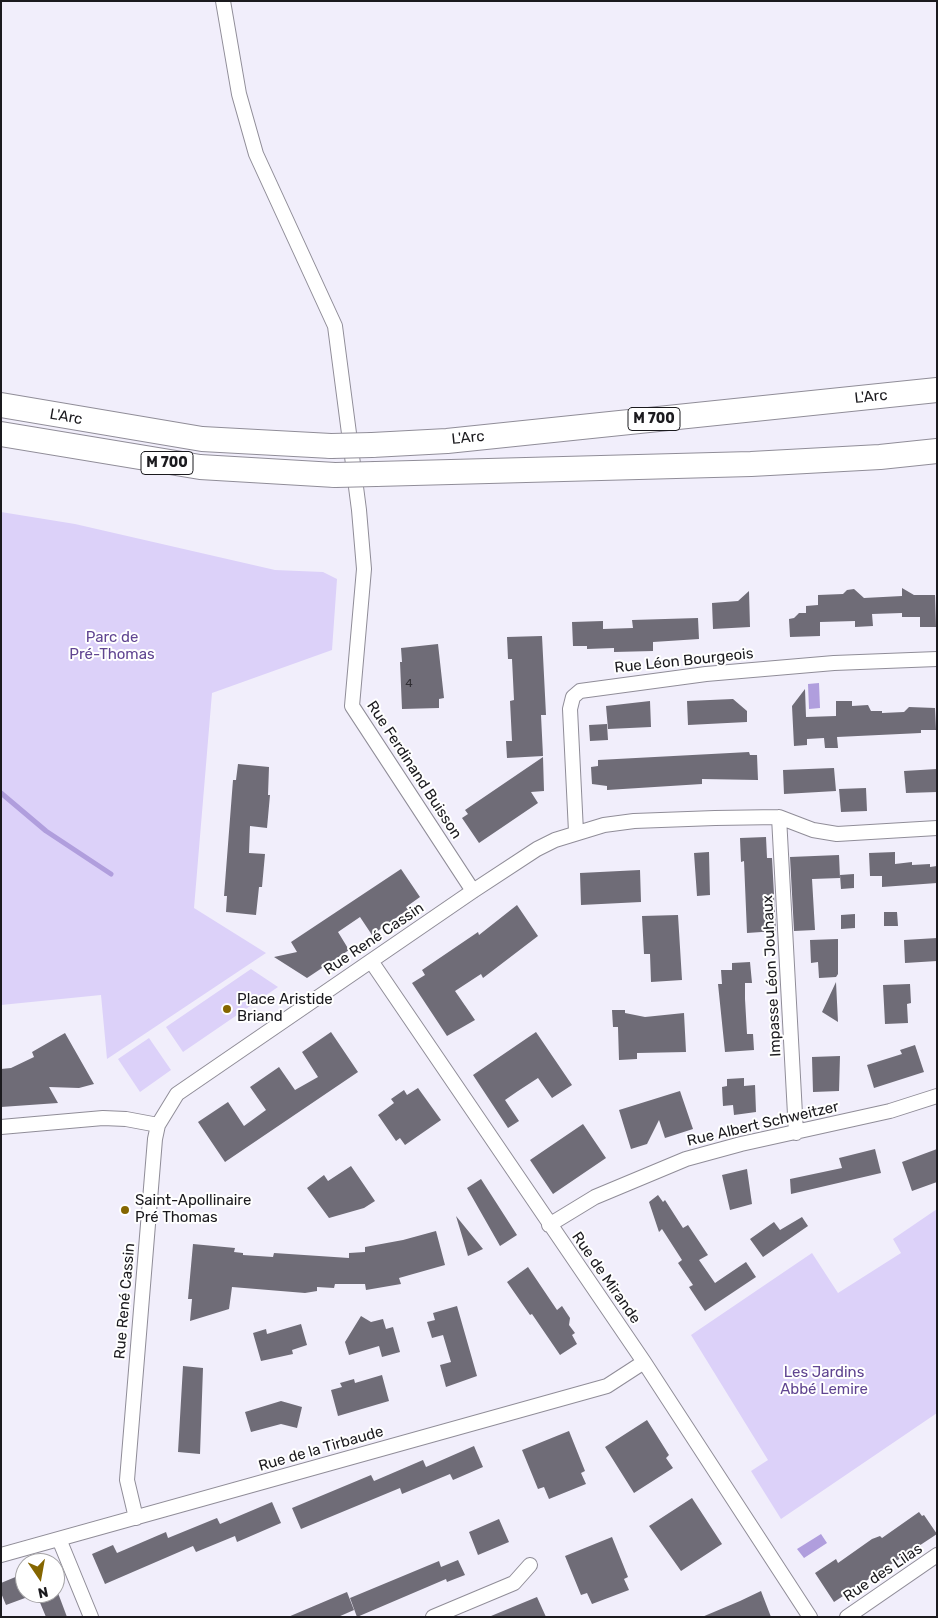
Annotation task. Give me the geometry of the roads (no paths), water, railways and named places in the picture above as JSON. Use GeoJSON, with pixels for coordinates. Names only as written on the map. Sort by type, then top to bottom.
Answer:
{"type":"FeatureCollection","features":[{"type":"Feature","properties":{"kind":"highway","name":"L'Arc"},"geometry":{"type":"LineString","coordinates":[[1,405],[202,439],[331,446],[456,440],[937,390]]}},
{"type":"Feature","properties":{"kind":"highway","name":"L'Arc"},"geometry":{"type":"LineString","coordinates":[[1,434],[200,467],[335,475],[751,464],[880,457],[937,451]]}},
{"type":"Feature","properties":{"kind":"street","name":"Rue Ferdinand Buisson"},"geometry":{"type":"LineString","coordinates":[[223,1],[239,94],[256,154],[335,326],[364,569],[352,706],[473,891]]}},
{"type":"Feature","properties":{"kind":"street","name":"Rue Léon Bourgeois"},"geometry":{"type":"LineString","coordinates":[[576,832],[570,709],[573,697],[580,691],[706,674],[834,663],[937,659]]}},
{"type":"Feature","properties":{"kind":"street","name":"Rue René Cassin"},"geometry":{"type":"LineString","coordinates":[[136,1518],[127,1480],[147,1232],[158,1126],[168,1106],[189,1085],[537,849],[576,832],[604,825],[634,821],[779,817],[812,830],[837,834],[937,828]]}},
{"type":"Feature","properties":{"kind":"street","name":"Impasse Léon Jouhaux"},"geometry":{"type":"LineString","coordinates":[[779,817],[796,1133]]}},
{"type":"Feature","properties":{"kind":"street","name":"Rue de Mirande"},"geometry":{"type":"LineString","coordinates":[[371,961],[644,1362],[810,1617]]}},
{"type":"Feature","properties":{"kind":"street","name":"Rue Albert Schweitzer"},"geometry":{"type":"LineString","coordinates":[[549,1225],[595,1197],[672,1164],[741,1144],[890,1111],[937,1096]]}},
{"type":"Feature","properties":{"kind":"street"},"geometry":{"type":"LineString","coordinates":[[1,1127],[102,1118],[126,1119],[158,1126]]}},
{"type":"Feature","properties":{"kind":"street","name":"Rue de la Tirbaude"},"geometry":{"type":"LineString","coordinates":[[1,1555],[607,1386],[644,1362]]}},
{"type":"Feature","properties":{"kind":"street"},"geometry":{"type":"LineString","coordinates":[[59,1539],[91,1617]]}},
{"type":"Feature","properties":{"kind":"street","name":"Rue des Lilas"},"geometry":{"type":"LineString","coordinates":[[847,1617],[937,1555]]}},
{"type":"Feature","properties":{"kind":"street"},"geometry":{"type":"LineString","coordinates":[[433,1617],[514,1583],[530,1565]]}},
{"type":"Feature","properties":{"kind":"waterway"},"geometry":{"type":"LineString","coordinates":[[1,793],[46,831],[111,874]]}},
{"type":"Feature","properties":{"kind":"place","name":"Place Aristide Briand"},"geometry":{"type":"Point","coordinates":[227,1009]}},
{"type":"Feature","properties":{"kind":"place","name":"Saint-Apollinaire Pré Thomas"},"geometry":{"type":"Point","coordinates":[125,1210]}},
{"type":"Feature","properties":{"kind":"park label","name":"Parc de Pré-Thomas"},"geometry":{"type":"Point","coordinates":[112,646]}},
{"type":"Feature","properties":{"kind":"park label","name":"Les Jardins Abbé Lemire"},"geometry":{"type":"Point","coordinates":[824,1382]}}]}
